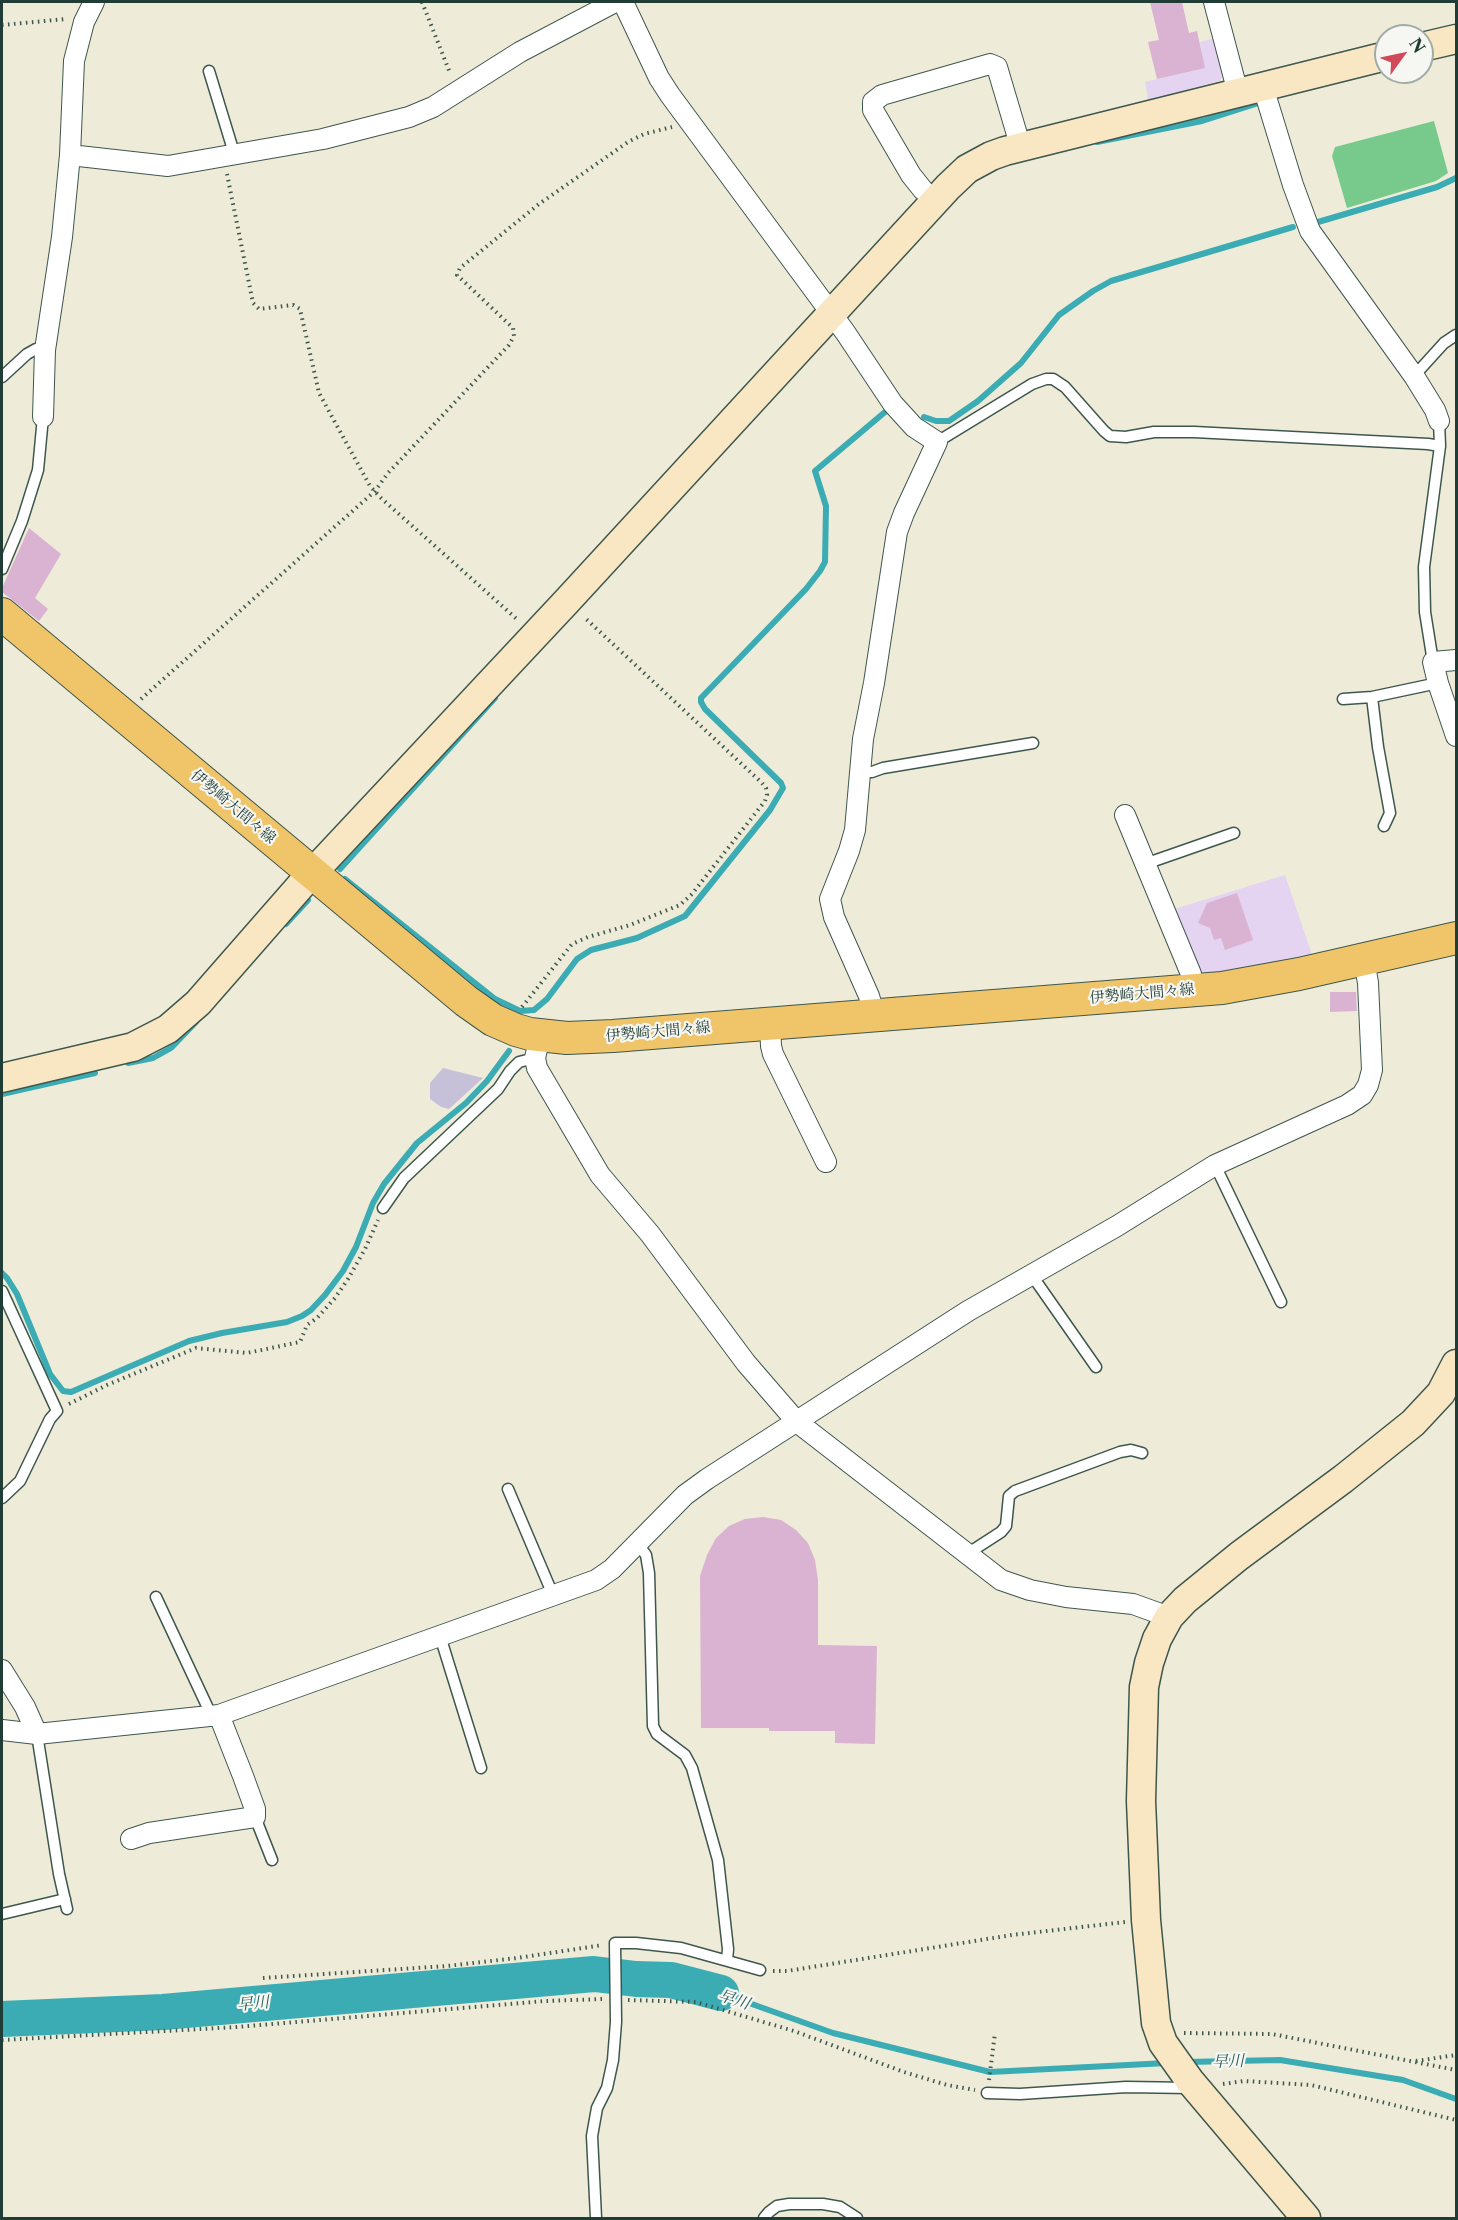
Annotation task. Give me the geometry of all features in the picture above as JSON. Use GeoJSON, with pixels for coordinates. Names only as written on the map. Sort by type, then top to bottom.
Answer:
{"type":"FeatureCollection","features":[{"type":"Feature","properties":{"kind":"main road","name":"伊勢崎大間々線"},"geometry":{"type":"LineString","coordinates":[[2,614],[466,1001],[537,1047],[567,1038],[1192,991],[1240,985],[1456,938]]}},
{"type":"Feature","properties":{"kind":"street"},"geometry":{"type":"LineString","coordinates":[[43,417],[45,350],[62,237],[70,155],[74,62],[84,22],[94,2]]}},
{"type":"Feature","properties":{"kind":"street"},"geometry":{"type":"LineString","coordinates":[[70,155],[168,166],[323,139],[409,117],[433,107],[541,40],[615,2]]}},
{"type":"Feature","properties":{"kind":"street"},"geometry":{"type":"LineString","coordinates":[[623,2],[659,78],[832,314],[892,404],[914,427],[937,442],[897,532],[863,739],[855,830],[830,899],[834,917],[869,996],[874,1014]]}},
{"type":"Feature","properties":{"kind":"street"},"geometry":{"type":"LineString","coordinates":[[1214,2],[1293,185],[1310,231],[1414,375],[1439,421]]}},
{"type":"Feature","properties":{"kind":"street"},"geometry":{"type":"LineString","coordinates":[[1434,44],[1456,39]]}},
{"type":"Feature","properties":{"kind":"street"},"geometry":{"type":"LineString","coordinates":[[2,1078],[133,1047],[153,1039],[168,1029],[198,1003],[312,873],[967,169],[991,156],[1021,147],[1374,59]]}},
{"type":"Feature","properties":{"kind":"street"},"geometry":{"type":"LineString","coordinates":[[935,201],[922,190],[911,175],[873,110],[873,102],[882,95],[990,64],[997,67],[1021,147]]}},
{"type":"Feature","properties":{"kind":"street"},"geometry":{"type":"LineString","coordinates":[[1456,660],[1433,662],[1456,736]]}},
{"type":"Feature","properties":{"kind":"street"},"geometry":{"type":"LineString","coordinates":[[1125,815],[1191,974],[1192,991]]}},
{"type":"Feature","properties":{"kind":"street"},"geometry":{"type":"LineString","coordinates":[[2,1730],[37,1734],[214,1716],[260,1702],[596,1580],[612,1569],[685,1495],[968,1311],[1117,1226],[1215,1165],[1347,1105],[1362,1095],[1368,1085],[1372,1070],[1368,983],[1364,959]]}},
{"type":"Feature","properties":{"kind":"street"},"geometry":{"type":"LineString","coordinates":[[770,1023],[773,1054],[826,1162]]}},
{"type":"Feature","properties":{"kind":"street"},"geometry":{"type":"LineString","coordinates":[[537,1047],[537,1068],[600,1175],[650,1234],[746,1363],[797,1422],[1001,1580],[1030,1590],[1066,1597],[1133,1604],[1169,1617]]}},
{"type":"Feature","properties":{"kind":"street"},"geometry":{"type":"LineString","coordinates":[[1306,2218],[1193,2084],[1161,2039],[1156,2024],[1146,1920],[1141,1801],[1144,1687],[1157,1639],[1169,1617],[1204,1583],[1449,1396],[1456,1364]]}},
{"type":"Feature","properties":{"kind":"street"},"geometry":{"type":"LineString","coordinates":[[2,1671],[25,1707],[37,1734]]}},
{"type":"Feature","properties":{"kind":"street"},"geometry":{"type":"LineString","coordinates":[[131,1839],[149,1833],[255,1817],[255,1809],[243,1776],[214,1716]]}},
{"type":"Feature","properties":{"kind":"lane"},"geometry":{"type":"LineString","coordinates":[[209,71],[229,155]]}},
{"type":"Feature","properties":{"kind":"lane"},"geometry":{"type":"LineString","coordinates":[[1414,375],[1444,343],[1456,335]]}},
{"type":"Feature","properties":{"kind":"lane"},"geometry":{"type":"LineString","coordinates":[[2,377],[27,354],[36,350],[45,350]]}},
{"type":"Feature","properties":{"kind":"lane"},"geometry":{"type":"LineString","coordinates":[[937,442],[1032,384],[1053,379],[1065,387],[1110,436],[1126,437],[1154,432],[1194,432],[1440,446]]}},
{"type":"Feature","properties":{"kind":"lane"},"geometry":{"type":"LineString","coordinates":[[2,569],[22,521],[38,470],[43,417]]}},
{"type":"Feature","properties":{"kind":"lane"},"geometry":{"type":"LineString","coordinates":[[1433,662],[1425,612],[1424,567],[1440,446],[1439,421]]}},
{"type":"Feature","properties":{"kind":"lane"},"geometry":{"type":"LineString","coordinates":[[1342,699],[1372,697],[1438,683]]}},
{"type":"Feature","properties":{"kind":"lane"},"geometry":{"type":"LineString","coordinates":[[1372,697],[1390,813],[1384,826]]}},
{"type":"Feature","properties":{"kind":"lane"},"geometry":{"type":"LineString","coordinates":[[861,772],[872,772],[883,768],[1033,743]]}},
{"type":"Feature","properties":{"kind":"lane"},"geometry":{"type":"LineString","coordinates":[[1145,864],[1234,833]]}},
{"type":"Feature","properties":{"kind":"lane"},"geometry":{"type":"LineString","coordinates":[[383,1208],[404,1178],[498,1089],[514,1067],[537,1047]]}},
{"type":"Feature","properties":{"kind":"lane"},"geometry":{"type":"LineString","coordinates":[[1215,1165],[1281,1302]]}},
{"type":"Feature","properties":{"kind":"lane"},"geometry":{"type":"LineString","coordinates":[[1031,1274],[1096,1367]]}},
{"type":"Feature","properties":{"kind":"lane"},"geometry":{"type":"LineString","coordinates":[[2,1290],[57,1411],[20,1481],[2,1498]]}},
{"type":"Feature","properties":{"kind":"lane"},"geometry":{"type":"LineString","coordinates":[[968,1554],[1001,1532],[1006,1526],[1009,1496],[1015,1491],[1120,1452],[1131,1450],[1142,1453]]}},
{"type":"Feature","properties":{"kind":"lane"},"geometry":{"type":"LineString","coordinates":[[508,1489],[553,1594]]}},
{"type":"Feature","properties":{"kind":"lane"},"geometry":{"type":"LineString","coordinates":[[638,1544],[646,1555],[650,1573],[653,1726],[657,1734],[686,1755],[692,1768],[718,1860],[728,1949],[727,1960]]}},
{"type":"Feature","properties":{"kind":"lane"},"geometry":{"type":"LineString","coordinates":[[156,1597],[207,1706],[214,1716]]}},
{"type":"Feature","properties":{"kind":"lane"},"geometry":{"type":"LineString","coordinates":[[440,1636],[481,1768]]}},
{"type":"Feature","properties":{"kind":"lane"},"geometry":{"type":"LineString","coordinates":[[2,1914],[66,1904],[37,1734]]}},
{"type":"Feature","properties":{"kind":"lane"},"geometry":{"type":"LineString","coordinates":[[255,1817],[272,1860]]}},
{"type":"Feature","properties":{"kind":"lane"},"geometry":{"type":"LineString","coordinates":[[596,2218],[592,2136],[597,2108],[607,2088],[613,2060],[616,1996],[615,1943],[681,1948],[760,1970]]}},
{"type":"Feature","properties":{"kind":"lane"},"geometry":{"type":"LineString","coordinates":[[988,2088],[1020,2094],[1193,2084]]}},
{"type":"Feature","properties":{"kind":"lane"},"geometry":{"type":"LineString","coordinates":[[764,2218],[777,2206],[789,2204],[823,2204],[840,2207],[857,2218]]}},
{"type":"Feature","properties":{"kind":"path"},"geometry":{"type":"LineString","coordinates":[[422,2],[457,91]]}},
{"type":"Feature","properties":{"kind":"path"},"geometry":{"type":"LineString","coordinates":[[2,25],[72,18],[84,22]]}},
{"type":"Feature","properties":{"kind":"path"},"geometry":{"type":"LineString","coordinates":[[124,716],[134,704],[375,491],[388,473],[509,345],[514,336],[513,328],[457,275],[460,268],[539,204],[628,142],[644,134],[690,120]]}},
{"type":"Feature","properties":{"kind":"path"},"geometry":{"type":"LineString","coordinates":[[229,155],[253,303],[259,309],[292,305],[300,309],[319,393],[375,491],[535,635]]}},
{"type":"Feature","properties":{"kind":"path"},"geometry":{"type":"LineString","coordinates":[[506,1026],[572,944],[588,936],[630,925],[680,905],[692,894],[765,801],[767,795],[762,783],[567,601]]}},
{"type":"Feature","properties":{"kind":"path"},"geometry":{"type":"LineString","coordinates":[[57,1411],[107,1385],[196,1348],[247,1353],[300,1342],[307,1325],[317,1318],[335,1298],[348,1279],[365,1250],[383,1208]]}},
{"type":"Feature","properties":{"kind":"path"},"geometry":{"type":"LineString","coordinates":[[760,1970],[788,1971],[1012,1935],[1146,1920]]}},
{"type":"Feature","properties":{"kind":"path"},"geometry":{"type":"LineString","coordinates":[[263,1978],[447,1966],[615,1943]]}},
{"type":"Feature","properties":{"kind":"path"},"geometry":{"type":"LineString","coordinates":[[2,2040],[338,2020],[616,1996],[696,2002],[794,2031],[904,2072],[946,2085],[988,2088],[995,2033]]}},
{"type":"Feature","properties":{"kind":"path"},"geometry":{"type":"LineString","coordinates":[[1161,2039],[1195,2032],[1272,2034],[1456,2070]]}},
{"type":"Feature","properties":{"kind":"path"},"geometry":{"type":"LineString","coordinates":[[1411,2061],[1456,2055]]}},
{"type":"Feature","properties":{"kind":"path"},"geometry":{"type":"LineString","coordinates":[[1193,2084],[1244,2081],[1311,2085],[1456,2120]]}},
{"type":"Feature","properties":{"kind":"shaded area"},"geometry":{"type":"Polygon","coordinates":[[[1216,38],[1224,72],[1220,81],[1174,93],[1176,102],[1150,109],[1145,82],[1166,77],[1202,57],[1200,42],[1216,38]]]}},
{"type":"Feature","properties":{"kind":"shaded area"},"geometry":{"type":"Polygon","coordinates":[[[1285,875],[1313,958],[1264,969],[1197,975],[1171,910],[1285,875]]]}},
{"type":"Feature","properties":{"kind":"shaded area"},"geometry":{"type":"Polygon","coordinates":[[[443,1068],[483,1078],[449,1109],[441,1107],[430,1099],[430,1083],[443,1068]]]}},
{"type":"Feature","properties":{"kind":"green space"},"geometry":{"type":"Polygon","coordinates":[[[1434,121],[1448,173],[1436,181],[1347,208],[1332,156],[1335,147],[1434,121]]]}},
{"type":"Feature","properties":{"kind":"building"},"geometry":{"type":"Polygon","coordinates":[[[1150,2],[1182,2],[1189,33],[1197,31],[1205,68],[1157,79],[1148,42],[1159,40],[1150,2]]]}},
{"type":"Feature","properties":{"kind":"building"},"geometry":{"type":"Polygon","coordinates":[[[29,528],[61,554],[35,598],[48,609],[39,621],[2,592],[29,528]]]}},
{"type":"Feature","properties":{"kind":"building"},"geometry":{"type":"Polygon","coordinates":[[[1237,893],[1253,940],[1225,950],[1221,938],[1214,940],[1210,928],[1198,923],[1207,903],[1237,893]]]}},
{"type":"Feature","properties":{"kind":"building"},"geometry":{"type":"Polygon","coordinates":[[[1330,992],[1356,992],[1357,1011],[1330,1012],[1330,992]]]}},
{"type":"Feature","properties":{"kind":"building"},"geometry":{"type":"Polygon","coordinates":[[[763,1517],[781,1520],[796,1530],[808,1543],[815,1560],[818,1580],[818,1645],[877,1646],[875,1744],[835,1743],[835,1731],[701,1728],[700,1576],[716,1538],[729,1526],[745,1519],[763,1517]]]}},
{"type":"Feature","properties":{"kind":"waterway"},"geometry":{"type":"LineString","coordinates":[[1097,142],[1202,121],[1265,101]]}},
{"type":"Feature","properties":{"kind":"waterway"},"geometry":{"type":"LineString","coordinates":[[1318,222],[1437,187],[1456,178]]}},
{"type":"Feature","properties":{"kind":"waterway"},"geometry":{"type":"LineString","coordinates":[[924,417],[936,421],[949,421],[978,401],[1021,363],[1059,315],[1111,281],[1293,227]]}},
{"type":"Feature","properties":{"kind":"waterway"},"geometry":{"type":"LineString","coordinates":[[345,879],[495,999],[520,1011],[534,1010],[547,999],[577,959],[591,950],[637,938],[685,916],[770,810],[783,788],[781,783],[705,709],[701,698],[806,589],[820,571],[825,562],[826,506],[815,471],[885,412]]}},
{"type":"Feature","properties":{"kind":"waterway"},"geometry":{"type":"LineString","coordinates":[[340,869],[495,698]]}},
{"type":"Feature","properties":{"kind":"waterway"},"geometry":{"type":"LineString","coordinates":[[286,924],[308,900]]}},
{"type":"Feature","properties":{"kind":"waterway"},"geometry":{"type":"LineString","coordinates":[[128,1063],[153,1058],[171,1048],[196,1022]]}},
{"type":"Feature","properties":{"kind":"waterway"},"geometry":{"type":"LineString","coordinates":[[2,1273],[17,1294],[50,1374],[63,1391],[71,1392],[189,1341],[287,1322],[302,1316],[325,1295],[343,1271],[356,1247],[373,1203],[384,1184],[417,1143],[466,1103],[487,1081],[509,1051]]}},
{"type":"Feature","properties":{"kind":"waterway"},"geometry":{"type":"LineString","coordinates":[[2,1094],[95,1073]]}},
{"type":"Feature","properties":{"kind":"waterway","name":"早川"},"geometry":{"type":"LineString","coordinates":[[2,2019],[163,2012],[594,1974],[671,1980],[721,1993]]}},
{"type":"Feature","properties":{"kind":"waterway","name":"早川"},"geometry":{"type":"LineString","coordinates":[[721,1993],[833,2033],[990,2072],[1167,2063]]}},
{"type":"Feature","properties":{"kind":"waterway","name":"早川"},"geometry":{"type":"LineString","coordinates":[[1186,2062],[1280,2060],[1403,2080],[1456,2099]]}}]}
